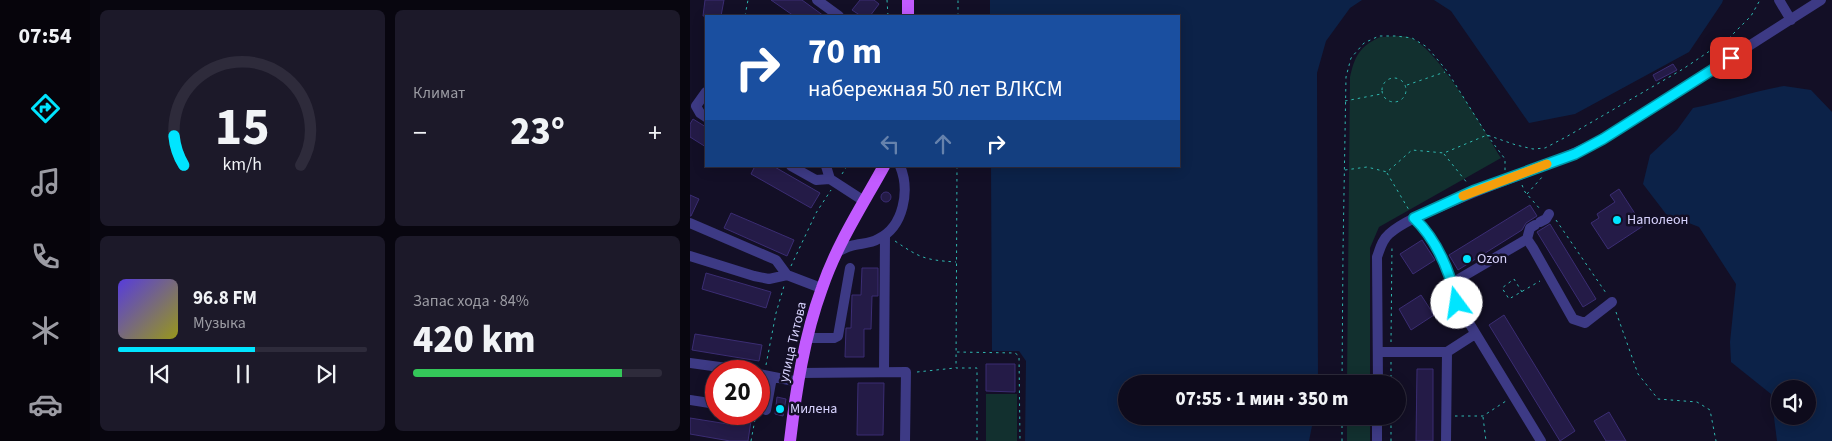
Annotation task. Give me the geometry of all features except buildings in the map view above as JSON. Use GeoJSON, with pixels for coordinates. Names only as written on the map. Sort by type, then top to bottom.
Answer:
{"type":"FeatureCollection","features":[{"type":"Feature","properties":{"kind":"main road"},"geometry":{"type":"LineString","coordinates":[[908,0],[908,15]]}},
{"type":"Feature","properties":{"kind":"main road","name":"улица Титова"},"geometry":{"type":"LineString","coordinates":[[790,441],[808,338],[822,288],[848,227],[882,170]]}},
{"type":"Feature","properties":{"kind":"street"},"geometry":{"type":"LineString","coordinates":[[817,0],[838,15]]}},
{"type":"Feature","properties":{"kind":"street"},"geometry":{"type":"LineString","coordinates":[[1779,0],[1791,20]]}},
{"type":"Feature","properties":{"kind":"street"},"geometry":{"type":"LineString","coordinates":[[1378,375],[1378,257],[1380,244],[1388,234],[1414,218],[1473,191],[1575,154],[1603,139],[1821,0]]}},
{"type":"Feature","properties":{"kind":"street"},"geometry":{"type":"LineString","coordinates":[[705,93],[696,106],[700,113],[705,116]]}},
{"type":"Feature","properties":{"kind":"street"},"geometry":{"type":"LineString","coordinates":[[793,167],[816,180],[830,179],[864,201]]}},
{"type":"Feature","properties":{"kind":"street"},"geometry":{"type":"LineString","coordinates":[[826,167],[830,179]]}},
{"type":"Feature","properties":{"kind":"street"},"geometry":{"type":"LineString","coordinates":[[837,252],[850,246],[868,243],[885,235],[900,212],[904,200],[906,188],[900,167]]}},
{"type":"Feature","properties":{"kind":"street"},"geometry":{"type":"LineString","coordinates":[[882,170],[900,173],[905,179]]}},
{"type":"Feature","properties":{"kind":"street"},"geometry":{"type":"LineString","coordinates":[[1452,283],[1527,239],[1530,228],[1546,219],[1548,214]]}},
{"type":"Feature","properties":{"kind":"street"},"geometry":{"type":"LineString","coordinates":[[1414,218],[1442,257],[1457,303],[1541,441]]}},
{"type":"Feature","properties":{"kind":"street"},"geometry":{"type":"LineString","coordinates":[[690,223],[776,260],[787,275]]}},
{"type":"Feature","properties":{"kind":"street"},"geometry":{"type":"LineString","coordinates":[[884,372],[885,235]]}},
{"type":"Feature","properties":{"kind":"street"},"geometry":{"type":"LineString","coordinates":[[1527,239],[1573,319],[1585,322],[1612,302]]}},
{"type":"Feature","properties":{"kind":"street"},"geometry":{"type":"LineString","coordinates":[[690,256],[769,279],[787,275],[822,288]]}},
{"type":"Feature","properties":{"kind":"street"},"geometry":{"type":"LineString","coordinates":[[808,338],[834,338],[838,336],[850,268]]}},
{"type":"Feature","properties":{"kind":"street"},"geometry":{"type":"LineString","coordinates":[[1378,352],[1447,352],[1475,334]]}},
{"type":"Feature","properties":{"kind":"street"},"geometry":{"type":"LineString","coordinates":[[1446,441],[1447,352]]}},
{"type":"Feature","properties":{"kind":"street"},"geometry":{"type":"LineString","coordinates":[[690,363],[705,366]]}},
{"type":"Feature","properties":{"kind":"street"},"geometry":{"type":"LineString","coordinates":[[770,383],[772,377],[906,372],[905,441]]}},
{"type":"Feature","properties":{"kind":"street"},"geometry":{"type":"LineString","coordinates":[[690,400],[705,402]]}},
{"type":"Feature","properties":{"kind":"street"},"geometry":{"type":"LineString","coordinates":[[1377,425],[1377,441]]}},
{"type":"Feature","properties":{"kind":"path"},"geometry":{"type":"LineString","coordinates":[[744,15],[748,0]]}},
{"type":"Feature","properties":{"kind":"path"},"geometry":{"type":"LineString","coordinates":[[887,0],[888,15]]}},
{"type":"Feature","properties":{"kind":"path"},"geometry":{"type":"LineString","coordinates":[[958,0],[958,15]]}},
{"type":"Feature","properties":{"kind":"path"},"geometry":{"type":"LineString","coordinates":[[1387,172],[1412,150],[1444,153],[1487,135],[1533,149],[1545,148],[1660,83],[1729,38],[1751,16],[1760,0]]}},
{"type":"Feature","properties":{"kind":"path"},"geometry":{"type":"LineString","coordinates":[[1342,375],[1346,77],[1352,58],[1364,43],[1379,36],[1396,36],[1412,38],[1427,46],[1447,71],[1505,160],[1504,179]]}},
{"type":"Feature","properties":{"kind":"path"},"geometry":{"type":"LineString","coordinates":[[1406,85],[1447,71]]}},
{"type":"Feature","properties":{"kind":"path"},"geometry":{"type":"LineString","coordinates":[[1381,94],[1383,83],[1390,77],[1399,78],[1406,85]]}},
{"type":"Feature","properties":{"kind":"path"},"geometry":{"type":"LineString","coordinates":[[1381,94],[1389,101],[1398,102],[1405,96],[1406,85]]}},
{"type":"Feature","properties":{"kind":"path"},"geometry":{"type":"LineString","coordinates":[[1345,101],[1381,94]]}},
{"type":"Feature","properties":{"kind":"path"},"geometry":{"type":"LineString","coordinates":[[1444,153],[1473,191]]}},
{"type":"Feature","properties":{"kind":"path"},"geometry":{"type":"LineString","coordinates":[[956,368],[957,167]]}},
{"type":"Feature","properties":{"kind":"path"},"geometry":{"type":"LineString","coordinates":[[1344,170],[1367,167],[1387,172],[1414,218]]}},
{"type":"Feature","properties":{"kind":"path"},"geometry":{"type":"LineString","coordinates":[[1519,174],[1525,192],[1538,208],[1553,217],[1612,302],[1626,336],[1638,374],[1658,399],[1697,402],[1710,410],[1716,441]]}},
{"type":"Feature","properties":{"kind":"path"},"geometry":{"type":"LineString","coordinates":[[885,235],[915,255],[930,260],[956,262]]}},
{"type":"Feature","properties":{"kind":"path"},"geometry":{"type":"LineString","coordinates":[[1391,375],[1392,240]]}},
{"type":"Feature","properties":{"kind":"path"},"geometry":{"type":"LineString","coordinates":[[1522,292],[1514,279],[1502,288],[1509,299],[1522,292],[1549,276]]}},
{"type":"Feature","properties":{"kind":"path"},"geometry":{"type":"LineString","coordinates":[[956,352],[1016,353],[1019,356],[1020,441]]}},
{"type":"Feature","properties":{"kind":"path"},"geometry":{"type":"LineString","coordinates":[[906,372],[977,368],[977,441]]}},
{"type":"Feature","properties":{"kind":"path"},"geometry":{"type":"LineString","coordinates":[[1447,416],[1483,416],[1514,396]]}},
{"type":"Feature","properties":{"kind":"path"},"geometry":{"type":"LineString","coordinates":[[1483,416],[1486,441]]}},
{"type":"Feature","properties":{"kind":"path"},"geometry":{"type":"LineString","coordinates":[[750,441],[756,425]]}},
{"type":"Feature","properties":{"kind":"path"},"geometry":{"type":"LineString","coordinates":[[1342,425],[1342,441]]}},
{"type":"Feature","properties":{"kind":"path"},"geometry":{"type":"LineString","coordinates":[[1391,425],[1391,441]]}},
{"type":"Feature","properties":{"kind":"green space"},"geometry":{"type":"Polygon","coordinates":[[[1400,36],[1411,38],[1422,45],[1447,73],[1501,158],[1379,227],[1370,248],[1370,375],[1347,375],[1350,77],[1356,58],[1367,45],[1380,37],[1400,36]]]}},
{"type":"Feature","properties":{"kind":"green space"},"geometry":{"type":"Polygon","coordinates":[[[986,394],[1017,394],[1017,441],[986,441],[986,394]]]}},
{"type":"Feature","properties":{"kind":"green space"},"geometry":{"type":"Polygon","coordinates":[[[1347,425],[1370,425],[1370,441],[1347,441],[1347,425]]]}},
{"type":"Feature","properties":{"kind":"water"},"geometry":{"type":"Polygon","coordinates":[[[990,0],[1362,0],[1350,8],[1326,41],[1317,73],[1318,375],[1118,375],[1118,425],[1312,425],[1309,441],[1025,441],[1026,361],[1019,351],[992,351],[991,167],[1180,167],[1180,15],[990,15],[990,0]]]}},
{"type":"Feature","properties":{"kind":"water"},"geometry":{"type":"Polygon","coordinates":[[[1434,0],[1723,0],[1689,52],[1575,114],[1529,123],[1451,11],[1434,0]]]}},
{"type":"Feature","properties":{"kind":"water"},"geometry":{"type":"Polygon","coordinates":[[[1784,86],[1811,90],[1832,112],[1832,441],[1777,441],[1775,425],[1816,425],[1816,380],[1771,380],[1771,394],[1731,362],[1730,342],[1736,284],[1699,227],[1666,214],[1643,184],[1650,155],[1677,130],[1693,108],[1784,86]]]}},
{"type":"Feature","properties":{"kind":"slow traffic"},"geometry":{"type":"LineString","coordinates":[[1463,196],[1547,164]]}},
{"type":"Feature","properties":{"kind":"place","name":"Наполеон"},"geometry":{"type":"Point","coordinates":[1617,220]}},
{"type":"Feature","properties":{"kind":"place","name":"Ozon"},"geometry":{"type":"Point","coordinates":[1467,259]}},
{"type":"Feature","properties":{"kind":"place","name":"Милена"},"geometry":{"type":"Point","coordinates":[780,409]}},
{"type":"Feature","properties":{"kind":"route"},"geometry":{"type":"LineString","coordinates":[[1457,303],[1442,257],[1414,218],[1473,191],[1575,154],[1603,139],[1731,58]]}}]}
